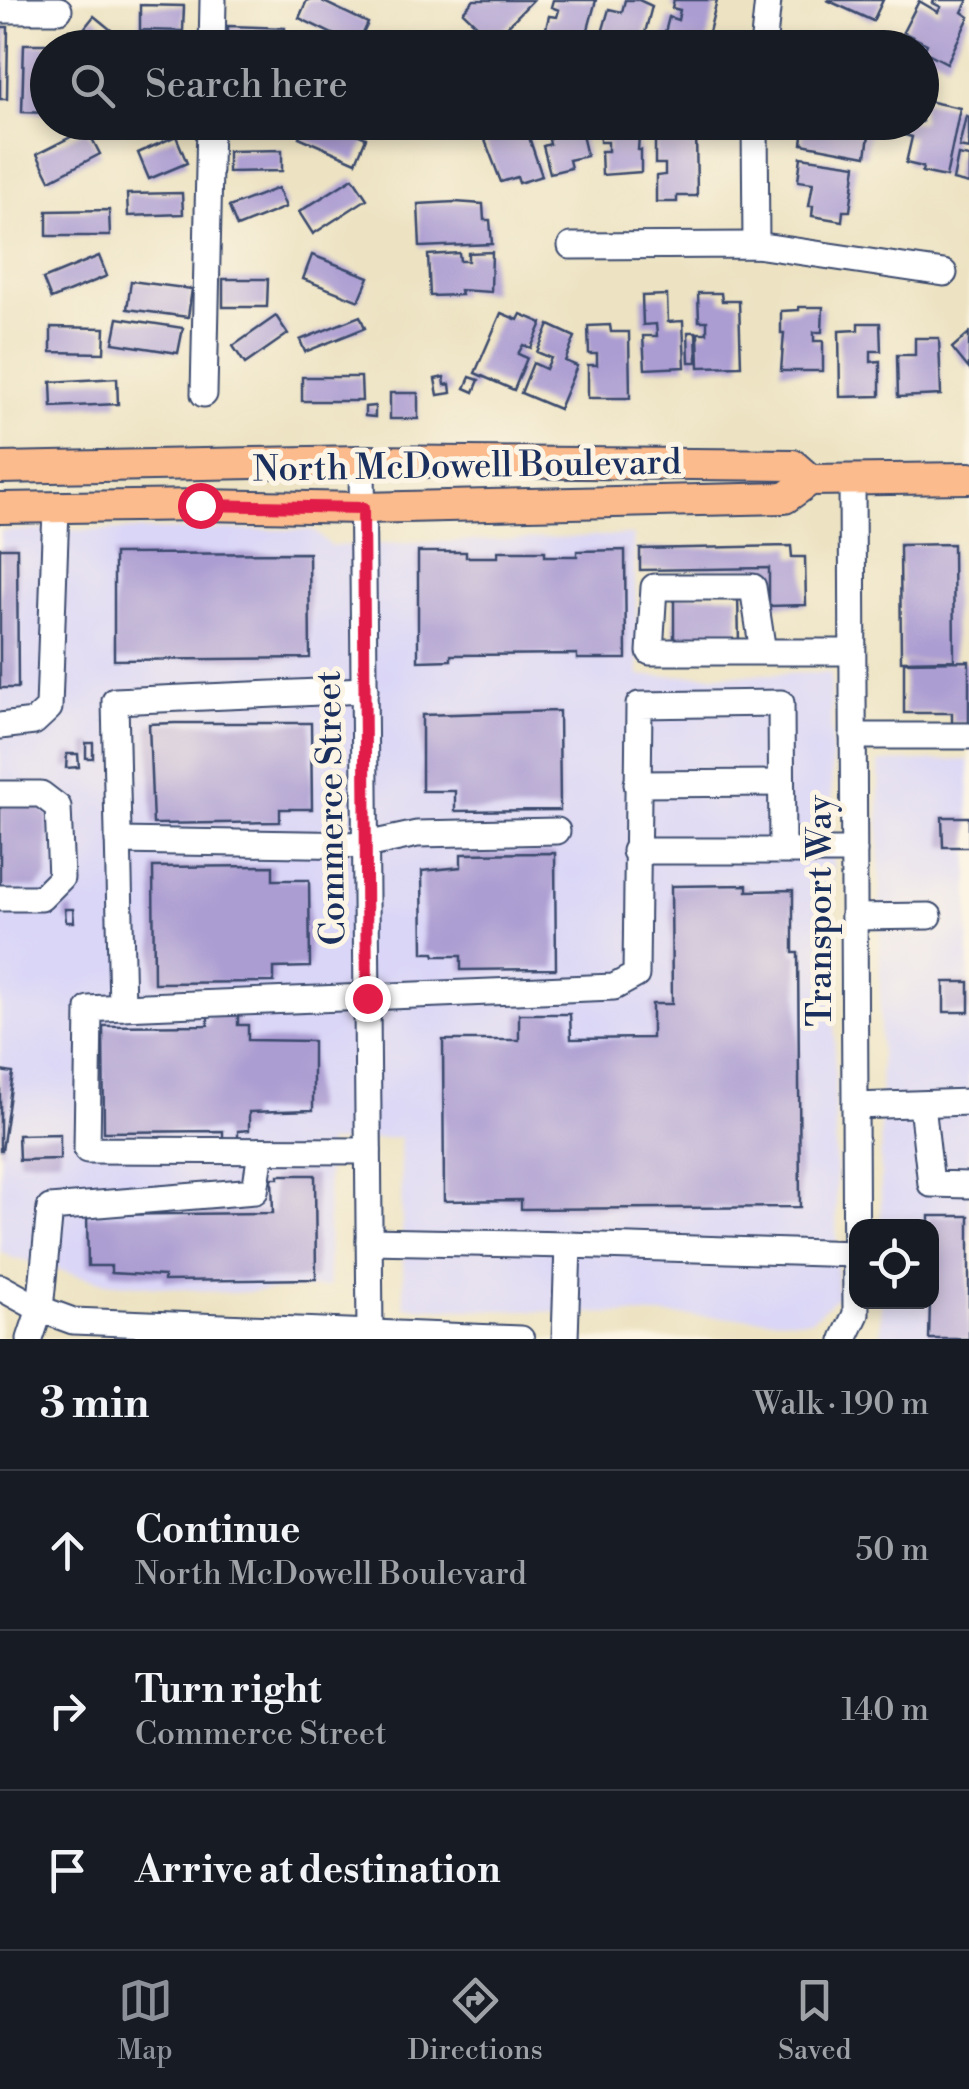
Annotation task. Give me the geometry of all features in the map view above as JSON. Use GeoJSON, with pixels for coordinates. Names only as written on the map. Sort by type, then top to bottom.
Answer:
{"type":"FeatureCollection","features":[{"type":"Feature","properties":{"kind":"main road","name":"North McDowell Boulevard"},"geometry":{"type":"LineString","coordinates":[[0,468],[362,461],[792,465],[810,480]]}},
{"type":"Feature","properties":{"kind":"main road","name":"North McDowell Boulevard"},"geometry":{"type":"LineString","coordinates":[[0,508],[363,508],[785,498],[810,480],[969,478]]}},
{"type":"Feature","properties":{"kind":"street"},"geometry":{"type":"LineString","coordinates":[[212,30],[213,0]]}},
{"type":"Feature","properties":{"kind":"street"},"geometry":{"type":"LineString","coordinates":[[765,30],[768,0]]}},
{"type":"Feature","properties":{"kind":"street"},"geometry":{"type":"LineString","coordinates":[[0,10],[59,10]]}},
{"type":"Feature","properties":{"kind":"street"},"geometry":{"type":"LineString","coordinates":[[204,394],[210,140]]}},
{"type":"Feature","properties":{"kind":"street"},"geometry":{"type":"LineString","coordinates":[[755,140],[756,245]]}},
{"type":"Feature","properties":{"kind":"street"},"geometry":{"type":"LineString","coordinates":[[570,246],[756,245],[944,273]]}},
{"type":"Feature","properties":{"kind":"street","name":"Commerce Street"},"geometry":{"type":"LineString","coordinates":[[362,461],[370,1334]]}},
{"type":"Feature","properties":{"kind":"street","name":"Transport Way"},"geometry":{"type":"LineString","coordinates":[[852,480],[856,1219]]}},
{"type":"Feature","properties":{"kind":"street"},"geometry":{"type":"LineString","coordinates":[[0,726],[34,722],[49,708],[56,508]]}},
{"type":"Feature","properties":{"kind":"street"},"geometry":{"type":"LineString","coordinates":[[763,652],[753,587],[654,587],[650,652],[763,652],[852,652]]}},
{"type":"Feature","properties":{"kind":"street"},"geometry":{"type":"LineString","coordinates":[[122,1007],[115,700],[364,690]]}},
{"type":"Feature","properties":{"kind":"street"},"geometry":{"type":"LineString","coordinates":[[368,1152],[87,1150],[89,1010],[614,988],[636,975],[640,705],[781,702],[782,850]]}},
{"type":"Feature","properties":{"kind":"street"},"geometry":{"type":"LineString","coordinates":[[853,736],[969,736]]}},
{"type":"Feature","properties":{"kind":"street"},"geometry":{"type":"LineString","coordinates":[[637,784],[781,784]]}},
{"type":"Feature","properties":{"kind":"street"},"geometry":{"type":"LineString","coordinates":[[0,794],[42,794],[58,807],[61,878],[41,898],[0,898]]}},
{"type":"Feature","properties":{"kind":"street"},"geometry":{"type":"LineString","coordinates":[[118,841],[366,845],[417,834],[557,831]]}},
{"type":"Feature","properties":{"kind":"street"},"geometry":{"type":"LineString","coordinates":[[635,851],[854,851]]}},
{"type":"Feature","properties":{"kind":"street"},"geometry":{"type":"LineString","coordinates":[[854,917],[929,916]]}},
{"type":"Feature","properties":{"kind":"street"},"geometry":{"type":"LineString","coordinates":[[855,1106],[969,1102]]}},
{"type":"Feature","properties":{"kind":"street"},"geometry":{"type":"LineString","coordinates":[[922,1105],[931,1184],[969,1185]]}},
{"type":"Feature","properties":{"kind":"street"},"geometry":{"type":"LineString","coordinates":[[30,1339],[40,1308],[50,1208],[255,1191],[260,1152]]}},
{"type":"Feature","properties":{"kind":"street"},"geometry":{"type":"LineString","coordinates":[[369,1241],[849,1254]]}},
{"type":"Feature","properties":{"kind":"street"},"geometry":{"type":"LineString","coordinates":[[565,1339],[568,1245]]}},
{"type":"Feature","properties":{"kind":"street"},"geometry":{"type":"LineString","coordinates":[[0,1287],[71,1330],[521,1339]]}},
{"type":"Feature","properties":{"kind":"street","name":"Transport Way"},"geometry":{"type":"LineString","coordinates":[[846,1339],[856,1309]]}},
{"type":"Feature","properties":{"kind":"shaded area"},"geometry":{"type":"Polygon","coordinates":[[[313,530],[331,546],[633,535],[639,676],[831,673],[837,1297],[811,1320],[404,1307],[400,1137],[327,1143],[329,1287],[231,1293],[104,1282],[0,1251],[0,531],[313,530]]]}},
{"type":"Feature","properties":{"kind":"shaded area"},"geometry":{"type":"Polygon","coordinates":[[[969,760],[969,1339],[881,1339],[881,1309],[939,1309],[939,1219],[881,1219],[879,762],[969,760]]]}},
{"type":"Feature","properties":{"kind":"building"},"geometry":{"type":"Polygon","coordinates":[[[307,0],[320,0],[368,23],[365,30],[324,30],[299,18],[307,0]]]}},
{"type":"Feature","properties":{"kind":"building"},"geometry":{"type":"Polygon","coordinates":[[[474,0],[533,0],[504,30],[482,30],[463,12],[474,0]]]}},
{"type":"Feature","properties":{"kind":"building"},"geometry":{"type":"Polygon","coordinates":[[[553,0],[596,0],[588,30],[546,30],[549,16],[557,17],[559,10],[551,7],[553,0]]]}},
{"type":"Feature","properties":{"kind":"building"},"geometry":{"type":"Polygon","coordinates":[[[625,0],[639,0],[652,6],[646,30],[603,30],[609,9],[622,12],[625,0]]]}},
{"type":"Feature","properties":{"kind":"building"},"geometry":{"type":"Polygon","coordinates":[[[674,0],[717,0],[710,30],[666,30],[669,17],[678,20],[680,10],[672,8],[674,0]]]}},
{"type":"Feature","properties":{"kind":"building"},"geometry":{"type":"Polygon","coordinates":[[[827,0],[883,0],[873,21],[827,0]]]}},
{"type":"Feature","properties":{"kind":"building"},"geometry":{"type":"Polygon","coordinates":[[[968,0],[962,12],[969,17],[947,63],[939,59],[939,30],[904,30],[919,1],[938,12],[941,7],[933,3],[968,0]]]}},
{"type":"Feature","properties":{"kind":"building"},"geometry":{"type":"Polygon","coordinates":[[[140,5],[184,6],[183,30],[140,30],[140,5]]]}},
{"type":"Feature","properties":{"kind":"building"},"geometry":{"type":"Polygon","coordinates":[[[94,16],[111,30],[83,30],[94,16]]]}},
{"type":"Feature","properties":{"kind":"building"},"geometry":{"type":"Polygon","coordinates":[[[228,26],[285,28],[285,30],[228,30],[228,26]]]}},
{"type":"Feature","properties":{"kind":"building"},"geometry":{"type":"Polygon","coordinates":[[[0,27],[8,27],[7,99],[0,99],[0,27]]]}},
{"type":"Feature","properties":{"kind":"building"},"geometry":{"type":"Polygon","coordinates":[[[24,44],[30,44],[30,112],[22,112],[24,44]]]}},
{"type":"Feature","properties":{"kind":"building"},"geometry":{"type":"Polygon","coordinates":[[[939,104],[960,108],[946,177],[922,172],[923,167],[906,163],[911,140],[939,140],[939,104]]]}},
{"type":"Feature","properties":{"kind":"building"},"geometry":{"type":"Polygon","coordinates":[[[966,116],[969,117],[969,149],[959,147],[966,116]]]}},
{"type":"Feature","properties":{"kind":"building"},"geometry":{"type":"Polygon","coordinates":[[[65,140],[93,140],[100,154],[50,180],[37,154],[65,140]]]}},
{"type":"Feature","properties":{"kind":"building"},"geometry":{"type":"Polygon","coordinates":[[[167,140],[178,140],[187,163],[149,179],[138,153],[167,140]]]}},
{"type":"Feature","properties":{"kind":"building"},"geometry":{"type":"Polygon","coordinates":[[[306,140],[365,140],[356,162],[306,140]]]}},
{"type":"Feature","properties":{"kind":"building"},"geometry":{"type":"Polygon","coordinates":[[[485,140],[530,140],[542,176],[519,183],[517,177],[501,182],[485,140]]]}},
{"type":"Feature","properties":{"kind":"building"},"geometry":{"type":"Polygon","coordinates":[[[549,140],[583,140],[587,156],[569,160],[571,168],[550,173],[543,146],[550,144],[549,140]]]}},
{"type":"Feature","properties":{"kind":"building"},"geometry":{"type":"Polygon","coordinates":[[[639,140],[641,172],[602,175],[601,151],[608,151],[608,142],[600,142],[639,140]]]}},
{"type":"Feature","properties":{"kind":"building"},"geometry":{"type":"Polygon","coordinates":[[[655,140],[696,140],[697,196],[677,196],[677,202],[656,202],[656,176],[665,175],[665,164],[655,164],[655,140]]]}},
{"type":"Feature","properties":{"kind":"building"},"geometry":{"type":"Polygon","coordinates":[[[802,140],[868,140],[866,156],[802,144],[802,140]]]}},
{"type":"Feature","properties":{"kind":"building"},"geometry":{"type":"Polygon","coordinates":[[[282,150],[282,171],[228,172],[228,151],[282,150]]]}},
{"type":"Feature","properties":{"kind":"building"},"geometry":{"type":"Polygon","coordinates":[[[958,155],[969,157],[969,184],[953,180],[958,155]]]}},
{"type":"Feature","properties":{"kind":"building"},"geometry":{"type":"Polygon","coordinates":[[[801,157],[856,165],[850,211],[843,211],[842,221],[812,216],[813,206],[809,206],[813,183],[798,181],[801,157]]]}},
{"type":"Feature","properties":{"kind":"building"},"geometry":{"type":"Polygon","coordinates":[[[353,178],[367,199],[313,234],[299,212],[353,178]]]}},
{"type":"Feature","properties":{"kind":"building"},"geometry":{"type":"Polygon","coordinates":[[[278,188],[286,207],[237,227],[229,207],[278,188]]]}},
{"type":"Feature","properties":{"kind":"building"},"geometry":{"type":"Polygon","coordinates":[[[182,193],[183,214],[128,216],[127,194],[182,193]]]}},
{"type":"Feature","properties":{"kind":"building"},"geometry":{"type":"Polygon","coordinates":[[[418,204],[483,204],[484,220],[490,220],[492,244],[420,247],[418,204]]]}},
{"type":"Feature","properties":{"kind":"building"},"geometry":{"type":"Polygon","coordinates":[[[109,210],[110,236],[47,236],[47,211],[109,210]]]}},
{"type":"Feature","properties":{"kind":"building"},"geometry":{"type":"Polygon","coordinates":[[[492,252],[491,292],[460,290],[461,295],[430,296],[428,255],[459,253],[460,261],[468,261],[468,253],[492,252]]]}},
{"type":"Feature","properties":{"kind":"building"},"geometry":{"type":"Polygon","coordinates":[[[312,255],[369,277],[359,301],[303,279],[312,255]]]}},
{"type":"Feature","properties":{"kind":"building"},"geometry":{"type":"Polygon","coordinates":[[[99,256],[107,276],[51,299],[43,279],[99,256]]]}},
{"type":"Feature","properties":{"kind":"building"},"geometry":{"type":"Polygon","coordinates":[[[223,279],[268,279],[267,307],[223,307],[223,279]]]}},
{"type":"Feature","properties":{"kind":"building"},"geometry":{"type":"Polygon","coordinates":[[[131,281],[192,289],[188,317],[127,309],[131,281]]]}},
{"type":"Feature","properties":{"kind":"building"},"geometry":{"type":"Polygon","coordinates":[[[698,293],[721,293],[722,301],[739,301],[741,366],[699,367],[698,333],[707,333],[707,321],[699,321],[698,293]]]}},
{"type":"Feature","properties":{"kind":"building"},"geometry":{"type":"Polygon","coordinates":[[[667,295],[668,322],[683,321],[685,367],[645,369],[643,336],[657,336],[656,324],[643,325],[642,296],[667,295]]]}},
{"type":"Feature","properties":{"kind":"building"},"geometry":{"type":"Polygon","coordinates":[[[823,307],[822,332],[814,332],[814,341],[823,341],[823,371],[781,371],[781,311],[823,307]]]}},
{"type":"Feature","properties":{"kind":"building"},"geometry":{"type":"Polygon","coordinates":[[[501,313],[518,320],[521,314],[542,323],[531,348],[523,345],[518,354],[527,358],[514,390],[475,373],[501,313]]]}},
{"type":"Feature","properties":{"kind":"building"},"geometry":{"type":"Polygon","coordinates":[[[276,316],[288,334],[245,364],[233,346],[276,316]]]}},
{"type":"Feature","properties":{"kind":"building"},"geometry":{"type":"Polygon","coordinates":[[[360,316],[365,328],[305,352],[300,340],[360,316]]]}},
{"type":"Feature","properties":{"kind":"building"},"geometry":{"type":"Polygon","coordinates":[[[118,318],[183,328],[178,353],[113,343],[118,318]]]}},
{"type":"Feature","properties":{"kind":"building"},"geometry":{"type":"Polygon","coordinates":[[[858,323],[880,323],[881,351],[871,351],[871,362],[880,361],[880,396],[840,397],[839,331],[858,330],[858,323]]]}},
{"type":"Feature","properties":{"kind":"building"},"geometry":{"type":"Polygon","coordinates":[[[549,325],[575,337],[565,361],[577,366],[559,409],[521,393],[533,363],[546,369],[551,358],[537,352],[549,325]]]}},
{"type":"Feature","properties":{"kind":"building"},"geometry":{"type":"Polygon","coordinates":[[[610,325],[611,332],[629,332],[630,398],[588,398],[588,365],[597,365],[597,354],[589,354],[588,326],[610,325]]]}},
{"type":"Feature","properties":{"kind":"building"},"geometry":{"type":"Polygon","coordinates":[[[51,327],[105,328],[104,353],[51,352],[51,327]]]}},
{"type":"Feature","properties":{"kind":"building"},"geometry":{"type":"Polygon","coordinates":[[[688,332],[696,332],[697,362],[689,362],[688,332]]]}},
{"type":"Feature","properties":{"kind":"building"},"geometry":{"type":"Polygon","coordinates":[[[969,333],[969,369],[952,348],[969,333]]]}},
{"type":"Feature","properties":{"kind":"building"},"geometry":{"type":"Polygon","coordinates":[[[915,338],[939,338],[941,395],[898,397],[897,355],[915,355],[915,338]]]}},
{"type":"Feature","properties":{"kind":"building"},"geometry":{"type":"Polygon","coordinates":[[[302,377],[361,377],[362,401],[302,401],[302,377]]]}},
{"type":"Feature","properties":{"kind":"building"},"geometry":{"type":"Polygon","coordinates":[[[444,377],[451,393],[438,395],[435,379],[444,377]]]}},
{"type":"Feature","properties":{"kind":"building"},"geometry":{"type":"Polygon","coordinates":[[[470,377],[479,380],[474,392],[465,388],[470,377]]]}},
{"type":"Feature","properties":{"kind":"building"},"geometry":{"type":"Polygon","coordinates":[[[117,378],[118,404],[52,407],[51,382],[117,378]]]}},
{"type":"Feature","properties":{"kind":"building"},"geometry":{"type":"Polygon","coordinates":[[[390,393],[418,393],[418,419],[390,419],[390,393]]]}},
{"type":"Feature","properties":{"kind":"building"},"geometry":{"type":"Polygon","coordinates":[[[375,406],[375,417],[365,416],[365,407],[375,406]]]}},
{"type":"Feature","properties":{"kind":"building"},"geometry":{"type":"Polygon","coordinates":[[[953,544],[954,660],[901,661],[900,545],[953,544]]]}},
{"type":"Feature","properties":{"kind":"building"},"geometry":{"type":"Polygon","coordinates":[[[791,546],[792,557],[805,557],[806,605],[769,606],[769,568],[640,570],[640,549],[791,546]]]}},
{"type":"Feature","properties":{"kind":"building"},"geometry":{"type":"Polygon","coordinates":[[[0,548],[17,548],[18,688],[0,688],[0,548]]]}},
{"type":"Feature","properties":{"kind":"building"},"geometry":{"type":"Polygon","coordinates":[[[625,550],[626,659],[577,659],[577,654],[451,655],[451,660],[418,661],[418,552],[498,557],[498,551],[577,556],[577,551],[625,550]]]}},
{"type":"Feature","properties":{"kind":"building"},"geometry":{"type":"Polygon","coordinates":[[[309,553],[310,658],[114,660],[114,554],[309,553]]]}},
{"type":"Feature","properties":{"kind":"building"},"geometry":{"type":"Polygon","coordinates":[[[674,595],[738,595],[739,643],[674,643],[674,595]]]}},
{"type":"Feature","properties":{"kind":"building"},"geometry":{"type":"Polygon","coordinates":[[[969,661],[969,723],[952,723],[952,713],[904,713],[904,662],[969,661]]]}},
{"type":"Feature","properties":{"kind":"building"},"geometry":{"type":"Polygon","coordinates":[[[559,711],[560,810],[455,811],[455,791],[422,791],[422,715],[559,711]]]}},
{"type":"Feature","properties":{"kind":"building"},"geometry":{"type":"Polygon","coordinates":[[[311,723],[312,809],[280,809],[280,822],[153,824],[149,724],[311,723]]]}},
{"type":"Feature","properties":{"kind":"building"},"geometry":{"type":"Polygon","coordinates":[[[86,743],[93,743],[93,758],[86,758],[86,743]]]}},
{"type":"Feature","properties":{"kind":"building"},"geometry":{"type":"Polygon","coordinates":[[[67,754],[78,754],[79,767],[66,768],[67,754]]]}},
{"type":"Feature","properties":{"kind":"building"},"geometry":{"type":"Polygon","coordinates":[[[0,805],[37,805],[48,816],[48,877],[37,888],[0,888],[0,805]]]}},
{"type":"Feature","properties":{"kind":"building"},"geometry":{"type":"Polygon","coordinates":[[[942,817],[969,817],[969,847],[943,847],[942,817]]]}},
{"type":"Feature","properties":{"kind":"building"},"geometry":{"type":"Polygon","coordinates":[[[555,853],[556,969],[461,970],[461,956],[423,953],[422,871],[461,867],[461,854],[555,853]]]}},
{"type":"Feature","properties":{"kind":"building"},"geometry":{"type":"Polygon","coordinates":[[[273,866],[273,880],[309,880],[310,967],[274,968],[274,982],[154,983],[153,867],[273,866]]]}},
{"type":"Feature","properties":{"kind":"building"},"geometry":{"type":"Polygon","coordinates":[[[747,885],[747,891],[793,890],[793,953],[798,953],[800,1207],[521,1209],[521,1200],[444,1201],[443,1040],[519,1040],[519,1014],[570,1014],[571,1039],[652,1038],[652,1004],[672,1004],[671,886],[747,885]]]}},
{"type":"Feature","properties":{"kind":"building"},"geometry":{"type":"Polygon","coordinates":[[[65,909],[73,909],[74,922],[66,922],[65,909]]]}},
{"type":"Feature","properties":{"kind":"building"},"geometry":{"type":"Polygon","coordinates":[[[944,982],[969,982],[969,1012],[944,1012],[944,982]]]}},
{"type":"Feature","properties":{"kind":"building"},"geometry":{"type":"Polygon","coordinates":[[[208,1013],[238,1013],[238,1025],[248,1025],[248,1040],[313,1041],[313,1110],[249,1112],[249,1130],[238,1131],[238,1139],[223,1139],[223,1131],[104,1132],[103,1026],[208,1025],[208,1013]]]}},
{"type":"Feature","properties":{"kind":"building"},"geometry":{"type":"Polygon","coordinates":[[[0,1071],[13,1073],[2,1151],[0,1151],[0,1071]]]}},
{"type":"Feature","properties":{"kind":"building"},"geometry":{"type":"Polygon","coordinates":[[[60,1134],[60,1159],[19,1160],[18,1135],[60,1134]]]}},
{"type":"Feature","properties":{"kind":"building"},"geometry":{"type":"Polygon","coordinates":[[[315,1175],[316,1279],[164,1281],[164,1276],[111,1273],[111,1266],[88,1266],[87,1215],[273,1213],[272,1178],[315,1175]]]}},
{"type":"Feature","properties":{"kind":"building"},"geometry":{"type":"Polygon","coordinates":[[[969,1216],[969,1339],[929,1339],[930,1309],[939,1309],[939,1219],[929,1219],[969,1216]]]}},
{"type":"Feature","properties":{"kind":"route"},"geometry":{"type":"LineString","coordinates":[[200,505],[363,508],[367,998]]}}]}
